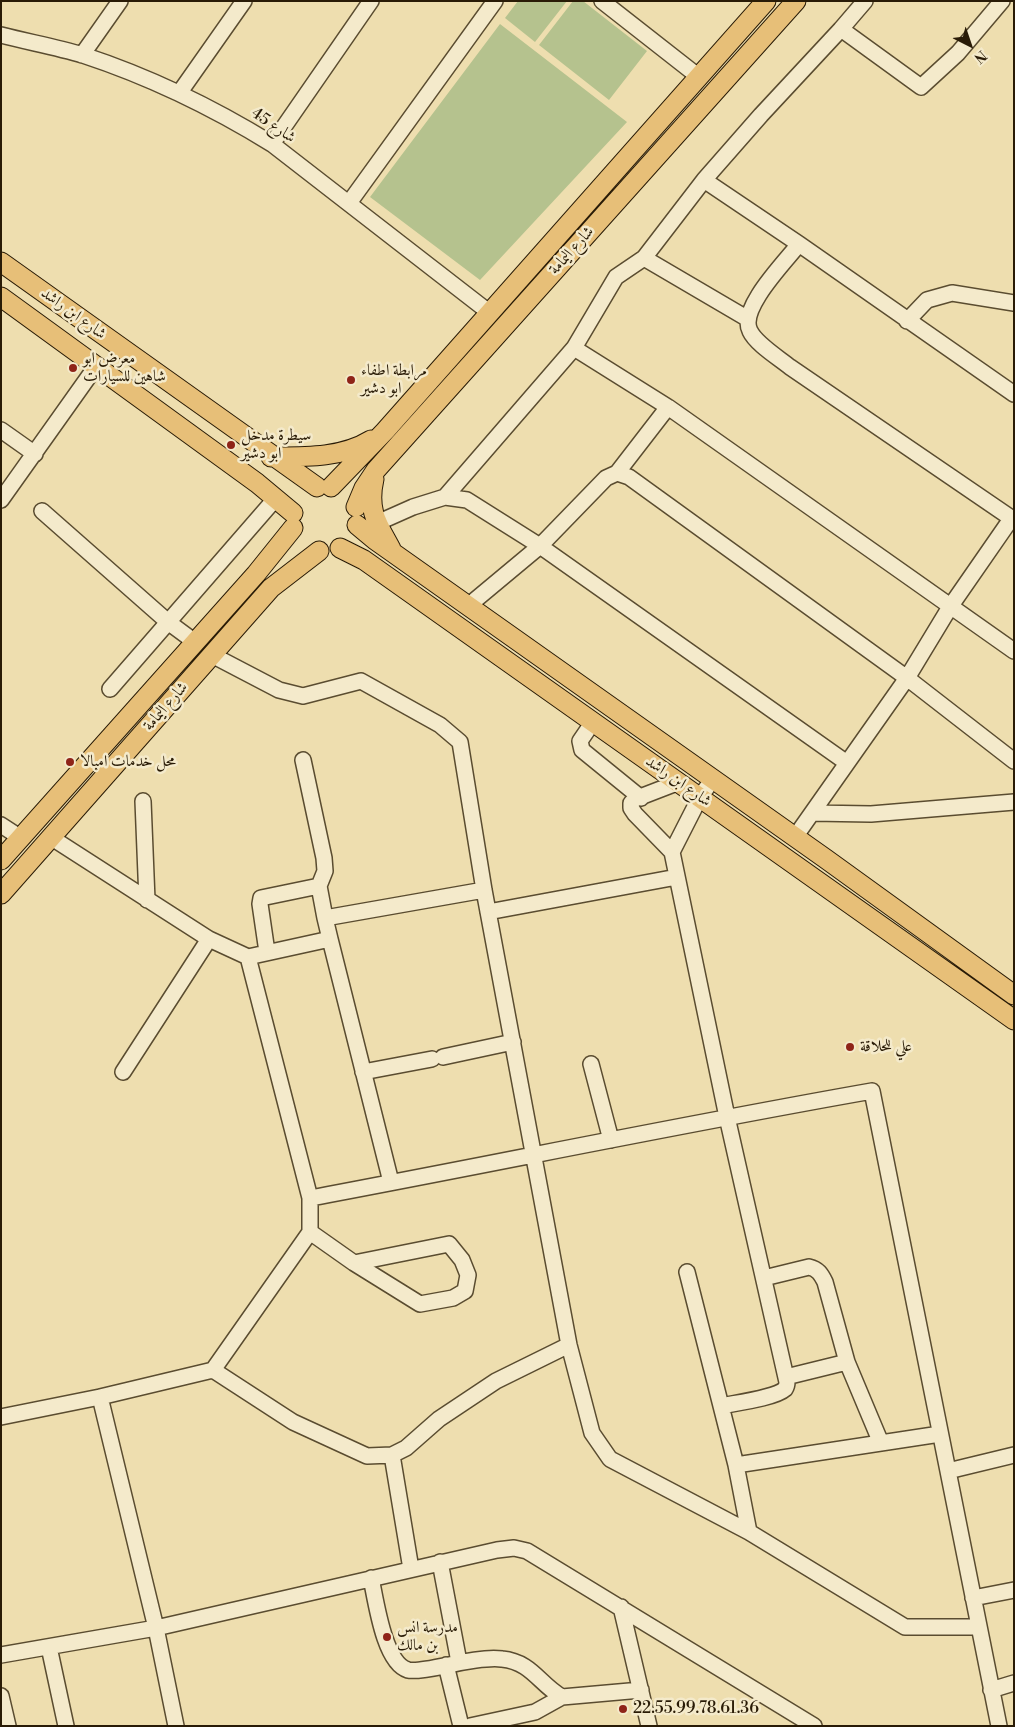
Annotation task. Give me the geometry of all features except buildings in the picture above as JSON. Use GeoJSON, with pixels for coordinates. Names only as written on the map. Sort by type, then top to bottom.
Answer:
{"type":"FeatureCollection","features":[{"type":"Feature","properties":{"kind":"main road","name":"شارع اليمامة"},"geometry":{"type":"LineString","coordinates":[[324,487],[385,431],[766,1]]}},
{"type":"Feature","properties":{"kind":"main road","name":"شارع اليمامة"},"geometry":{"type":"LineString","coordinates":[[356,516],[364,488],[376,470],[796,1]]}},
{"type":"Feature","properties":{"kind":"main road","name":"شارع ابن راشد"},"geometry":{"type":"LineString","coordinates":[[1,262],[272,457],[324,487]]}},
{"type":"Feature","properties":{"kind":"main road","name":"شارع ابن راشد"},"geometry":{"type":"LineString","coordinates":[[1,297],[258,483],[276,498],[293,520]]}},
{"type":"Feature","properties":{"kind":"main road"},"geometry":{"type":"LineString","coordinates":[[272,457],[322,455],[342,451],[369,442],[385,431]]}},
{"type":"Feature","properties":{"kind":"main road"},"geometry":{"type":"LineString","coordinates":[[376,470],[371,494],[377,523],[392,552]]}},
{"type":"Feature","properties":{"kind":"main road"},"geometry":{"type":"LineString","coordinates":[[324,487],[346,494],[356,516],[352,538],[334,551],[319,551],[306,546],[296,535],[293,520],[299,500],[304,494],[324,487]]}},
{"type":"Feature","properties":{"kind":"main road","name":"شارع ابن راشد"},"geometry":{"type":"LineString","coordinates":[[356,516],[392,552],[795,836],[1014,995]]}},
{"type":"Feature","properties":{"kind":"main road","name":"شارع اليمامة"},"geometry":{"type":"LineString","coordinates":[[1,860],[256,574],[293,520]]}},
{"type":"Feature","properties":{"kind":"main road","name":"شارع ابن راشد"},"geometry":{"type":"LineString","coordinates":[[340,548],[364,560],[1014,1020]]}},
{"type":"Feature","properties":{"kind":"main road","name":"شارع اليمامة"},"geometry":{"type":"LineString","coordinates":[[1,894],[272,588],[319,551]]}},
{"type":"Feature","properties":{"kind":"street"},"geometry":{"type":"LineString","coordinates":[[82,55],[120,1]]}},
{"type":"Feature","properties":{"kind":"street"},"geometry":{"type":"LineString","coordinates":[[180,92],[244,1]]}},
{"type":"Feature","properties":{"kind":"street"},"geometry":{"type":"LineString","coordinates":[[272,144],[371,1]]}},
{"type":"Feature","properties":{"kind":"street"},"geometry":{"type":"LineString","coordinates":[[349,203],[495,1]]}},
{"type":"Feature","properties":{"kind":"street"},"geometry":{"type":"LineString","coordinates":[[602,1],[699,78]]}},
{"type":"Feature","properties":{"kind":"street"},"geometry":{"type":"LineString","coordinates":[[445,497],[574,348],[616,278],[644,258],[704,180],[865,1]]}},
{"type":"Feature","properties":{"kind":"street"},"geometry":{"type":"LineString","coordinates":[[841,29],[921,87],[958,53],[1002,1]]}},
{"type":"Feature","properties":{"kind":"street","name":"شارع 45"},"geometry":{"type":"LineString","coordinates":[[1,35],[82,55],[180,92],[235,121],[272,144],[490,312]]}},
{"type":"Feature","properties":{"kind":"street"},"geometry":{"type":"LineString","coordinates":[[704,180],[800,244],[907,321],[1014,394]]}},
{"type":"Feature","properties":{"kind":"street"},"geometry":{"type":"LineString","coordinates":[[795,836],[907,678],[950,607],[1012,520],[790,367],[756,339],[749,330],[748,319],[753,303],[800,244]]}},
{"type":"Feature","properties":{"kind":"street"},"geometry":{"type":"LineString","coordinates":[[644,258],[748,319]]}},
{"type":"Feature","properties":{"kind":"street"},"geometry":{"type":"LineString","coordinates":[[907,321],[927,300],[952,293],[1014,303]]}},
{"type":"Feature","properties":{"kind":"street"},"geometry":{"type":"LineString","coordinates":[[574,348],[668,408],[1014,651]]}},
{"type":"Feature","properties":{"kind":"street"},"geometry":{"type":"LineString","coordinates":[[1,500],[97,366]]}},
{"type":"Feature","properties":{"kind":"street"},"geometry":{"type":"LineString","coordinates":[[468,606],[540,546],[606,478],[618,472],[668,408]]}},
{"type":"Feature","properties":{"kind":"street"},"geometry":{"type":"LineString","coordinates":[[1,430],[35,454]]}},
{"type":"Feature","properties":{"kind":"street"},"geometry":{"type":"LineString","coordinates":[[618,472],[629,477],[907,678],[1014,761]]}},
{"type":"Feature","properties":{"kind":"street"},"geometry":{"type":"LineString","coordinates":[[377,523],[413,507],[445,497],[467,500],[540,546],[847,763]]}},
{"type":"Feature","properties":{"kind":"street"},"geometry":{"type":"LineString","coordinates":[[110,689],[276,498]]}},
{"type":"Feature","properties":{"kind":"street"},"geometry":{"type":"LineString","coordinates":[[42,510],[168,622],[196,642]]}},
{"type":"Feature","properties":{"kind":"street"},"geometry":{"type":"LineString","coordinates":[[212,655],[279,690],[303,696],[362,681],[440,725],[460,742],[484,890],[568,1345],[592,1433],[610,1459],[749,1532],[905,1627],[979,1627]]}},
{"type":"Feature","properties":{"kind":"street"},"geometry":{"type":"LineString","coordinates":[[593,722],[580,741],[582,750],[641,798]]}},
{"type":"Feature","properties":{"kind":"street"},"geometry":{"type":"LineString","coordinates":[[303,760],[324,858],[325,871],[319,886],[325,918],[391,1182]]}},
{"type":"Feature","properties":{"kind":"street"},"geometry":{"type":"LineString","coordinates":[[672,852],[700,797],[713,779]]}},
{"type":"Feature","properties":{"kind":"street"},"geometry":{"type":"LineString","coordinates":[[679,782],[631,803],[631,808],[672,852],[727,1117],[787,1386],[784,1390],[768,1396],[721,1406]]}},
{"type":"Feature","properties":{"kind":"street"},"geometry":{"type":"LineString","coordinates":[[143,800],[147,900]]}},
{"type":"Feature","properties":{"kind":"street"},"geometry":{"type":"LineString","coordinates":[[812,813],[871,814],[1014,802]]}},
{"type":"Feature","properties":{"kind":"street"},"geometry":{"type":"LineString","coordinates":[[1,825],[21,838]]}},
{"type":"Feature","properties":{"kind":"street"},"geometry":{"type":"LineString","coordinates":[[52,838],[209,939],[248,956],[330,939]]}},
{"type":"Feature","properties":{"kind":"street"},"geometry":{"type":"LineString","coordinates":[[488,912],[677,877]]}},
{"type":"Feature","properties":{"kind":"street"},"geometry":{"type":"LineString","coordinates":[[268,952],[260,904],[262,898],[319,886]]}},
{"type":"Feature","properties":{"kind":"street"},"geometry":{"type":"LineString","coordinates":[[325,918],[484,890]]}},
{"type":"Feature","properties":{"kind":"street"},"geometry":{"type":"LineString","coordinates":[[123,1072],[209,939]]}},
{"type":"Feature","properties":{"kind":"street"},"geometry":{"type":"LineString","coordinates":[[1,1417],[100,1397],[213,1370],[310,1232],[310,1198],[248,956]]}},
{"type":"Feature","properties":{"kind":"street"},"geometry":{"type":"LineString","coordinates":[[364,1072],[513,1042]]}},
{"type":"Feature","properties":{"kind":"street"},"geometry":{"type":"LineString","coordinates":[[591,1064],[611,1140]]}},
{"type":"Feature","properties":{"kind":"street"},"geometry":{"type":"LineString","coordinates":[[310,1198],[727,1117],[872,1091],[999,1726]]}},
{"type":"Feature","properties":{"kind":"street"},"geometry":{"type":"LineString","coordinates":[[310,1232],[354,1263],[420,1304],[453,1298],[465,1291],[468,1275],[462,1260],[449,1244],[354,1263]]}},
{"type":"Feature","properties":{"kind":"street"},"geometry":{"type":"LineString","coordinates":[[764,1278],[809,1267],[816,1269],[825,1282],[847,1362],[881,1443]]}},
{"type":"Feature","properties":{"kind":"street"},"geometry":{"type":"LineString","coordinates":[[687,1272],[736,1466],[749,1532]]}},
{"type":"Feature","properties":{"kind":"street"},"geometry":{"type":"LineString","coordinates":[[213,1370],[293,1422],[367,1456],[392,1455],[406,1448],[439,1419],[496,1381],[568,1345]]}},
{"type":"Feature","properties":{"kind":"street"},"geometry":{"type":"LineString","coordinates":[[786,1377],[847,1362]]}},
{"type":"Feature","properties":{"kind":"street"},"geometry":{"type":"LineString","coordinates":[[100,1397],[156,1628],[176,1726]]}},
{"type":"Feature","properties":{"kind":"street"},"geometry":{"type":"LineString","coordinates":[[736,1466],[940,1434]]}},
{"type":"Feature","properties":{"kind":"street"},"geometry":{"type":"LineString","coordinates":[[392,1455],[411,1569]]}},
{"type":"Feature","properties":{"kind":"street"},"geometry":{"type":"LineString","coordinates":[[948,1471],[1014,1456]]}},
{"type":"Feature","properties":{"kind":"street"},"geometry":{"type":"LineString","coordinates":[[1,1655],[156,1628],[440,1562],[514,1548],[527,1551],[814,1726]]}},
{"type":"Feature","properties":{"kind":"street"},"geometry":{"type":"LineString","coordinates":[[440,1562],[461,1726]]}},
{"type":"Feature","properties":{"kind":"street"},"geometry":{"type":"LineString","coordinates":[[371,1578],[387,1648],[400,1667],[410,1671],[501,1658],[522,1665],[534,1672],[555,1693],[562,1697]]}},
{"type":"Feature","properties":{"kind":"street"},"geometry":{"type":"LineString","coordinates":[[973,1598],[1014,1590]]}},
{"type":"Feature","properties":{"kind":"street"},"geometry":{"type":"LineString","coordinates":[[621,1608],[649,1726]]}},
{"type":"Feature","properties":{"kind":"street"},"geometry":{"type":"LineString","coordinates":[[50,1647],[66,1726]]}},
{"type":"Feature","properties":{"kind":"street"},"geometry":{"type":"LineString","coordinates":[[992,1690],[1014,1683]]}},
{"type":"Feature","properties":{"kind":"street"},"geometry":{"type":"LineString","coordinates":[[470,1726],[535,1712],[562,1697],[641,1690]]}},
{"type":"Feature","properties":{"kind":"street"},"geometry":{"type":"LineString","coordinates":[[1,1696],[8,1726]]}},
{"type":"Feature","properties":{"kind":"green space"},"geometry":{"type":"Polygon","coordinates":[[[518,1],[567,1],[535,42],[505,18],[518,1]]]}},
{"type":"Feature","properties":{"kind":"green space"},"geometry":{"type":"Polygon","coordinates":[[[573,1],[583,1],[647,51],[609,100],[539,45],[573,1]]]}},
{"type":"Feature","properties":{"kind":"green space"},"geometry":{"type":"Polygon","coordinates":[[[500,24],[627,122],[480,280],[370,197],[500,24]]]}},
{"type":"Feature","properties":{"kind":"place","name":"معرض ابو شاهين للسيارات"},"geometry":{"type":"Point","coordinates":[73,368]}},
{"type":"Feature","properties":{"kind":"place","name":"مرابطة اطفاء ابو دشير"},"geometry":{"type":"Point","coordinates":[351,380]}},
{"type":"Feature","properties":{"kind":"place","name":"سيطرة مدخل ابو دشير"},"geometry":{"type":"Point","coordinates":[231,445]}},
{"type":"Feature","properties":{"kind":"place","name":"محل خدمات امبالا"},"geometry":{"type":"Point","coordinates":[70,762]}},
{"type":"Feature","properties":{"kind":"place","name":"علي للحلاقة"},"geometry":{"type":"Point","coordinates":[850,1047]}},
{"type":"Feature","properties":{"kind":"place","name":"مدرسة انس بن مالك"},"geometry":{"type":"Point","coordinates":[387,1637]}},
{"type":"Feature","properties":{"kind":"place","name":"22.55.99.78.61.36"},"geometry":{"type":"Point","coordinates":[623,1709]}}]}
